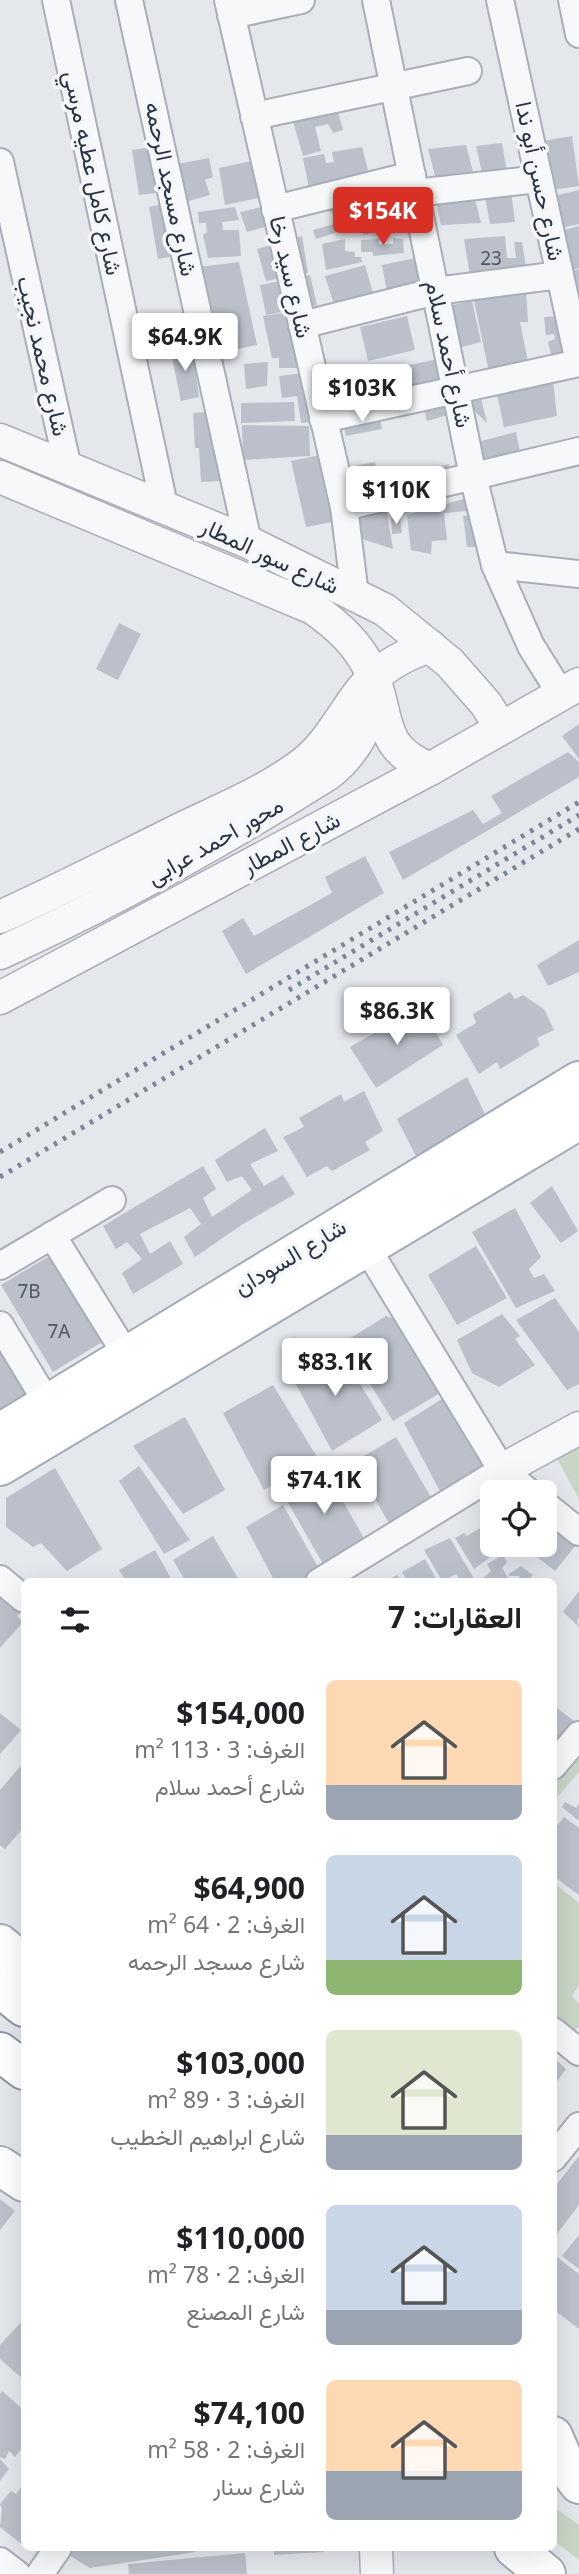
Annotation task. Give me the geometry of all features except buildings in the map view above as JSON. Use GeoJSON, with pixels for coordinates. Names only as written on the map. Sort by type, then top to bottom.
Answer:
{"type":"FeatureCollection","features":[{"type":"Feature","properties":{"kind":"main road","name":"شارع السودان"},"geometry":{"type":"LineString","coordinates":[[0,1433],[579,1082]]}},
{"type":"Feature","properties":{"kind":"main road","name":"شارع السودان"},"geometry":{"type":"LineString","coordinates":[[0,1466],[579,1120]]}},
{"type":"Feature","properties":{"kind":"main road"},"geometry":{"type":"LineString","coordinates":[[0,1944],[21,1962]]}},
{"type":"Feature","properties":{"kind":"main road"},"geometry":{"type":"LineString","coordinates":[[0,1987],[21,2004]]}},
{"type":"Feature","properties":{"kind":"main road"},"geometry":{"type":"LineString","coordinates":[[0,2044],[12,2041],[21,2034]]}},
{"type":"Feature","properties":{"kind":"main road"},"geometry":{"type":"LineString","coordinates":[[0,2052],[21,2068]]}},
{"type":"Feature","properties":{"kind":"main road"},"geometry":{"type":"LineString","coordinates":[[0,2166],[21,2180]]}},
{"type":"Feature","properties":{"kind":"main road"},"geometry":{"type":"LineString","coordinates":[[518,2551],[546,2574]]}},
{"type":"Feature","properties":{"kind":"street","name":"شارع كامل عطيه مرسي"},"geometry":{"type":"LineString","coordinates":[[56,0],[165,510]]}},
{"type":"Feature","properties":{"kind":"street","name":"شارع مسجد الرحمه"},"geometry":{"type":"LineString","coordinates":[[129,0],[248,542]]}},
{"type":"Feature","properties":{"kind":"street"},"geometry":{"type":"LineString","coordinates":[[229,7],[301,0]]}},
{"type":"Feature","properties":{"kind":"street","name":"شارع أحمد سلام"},"geometry":{"type":"LineString","coordinates":[[376,0],[473,476],[495,565],[531,646],[570,689]]}},
{"type":"Feature","properties":{"kind":"street","name":"شارع حسن أبو ندا"},"geometry":{"type":"LineString","coordinates":[[500,0],[579,363]]}},
{"type":"Feature","properties":{"kind":"street"},"geometry":{"type":"LineString","coordinates":[[572,0],[579,34]]}},
{"type":"Feature","properties":{"kind":"street","name":"شارع سيد رخا"},"geometry":{"type":"LineString","coordinates":[[229,7],[344,507],[355,595]]}},
{"type":"Feature","properties":{"kind":"street"},"geometry":{"type":"LineString","coordinates":[[254,116],[468,71]]}},
{"type":"Feature","properties":{"kind":"street","name":"شارع محمد نجيب"},"geometry":{"type":"LineString","coordinates":[[0,162],[68,468]]}},
{"type":"Feature","properties":{"kind":"street"},"geometry":{"type":"LineString","coordinates":[[275,209],[414,184],[539,179]]}},
{"type":"Feature","properties":{"kind":"street"},"geometry":{"type":"LineString","coordinates":[[302,325],[436,291],[560,275]]}},
{"type":"Feature","properties":{"kind":"street"},"geometry":{"type":"LineString","coordinates":[[323,419],[579,363]]}},
{"type":"Feature","properties":{"kind":"street","name":"شارع سور المطار"},"geometry":{"type":"LineString","coordinates":[[0,440],[248,542],[385,610],[469,682],[501,728]]}},
{"type":"Feature","properties":{"kind":"street"},"geometry":{"type":"LineString","coordinates":[[344,507],[579,451]]}},
{"type":"Feature","properties":{"kind":"street","name":"شارع سور المطار"},"geometry":{"type":"LineString","coordinates":[[0,477],[313,608],[346,635],[359,651],[373,677],[381,702],[383,720],[394,744],[416,763],[430,769]]}},
{"type":"Feature","properties":{"kind":"street"},"geometry":{"type":"LineString","coordinates":[[495,565],[579,574]]}},
{"type":"Feature","properties":{"kind":"street"},"geometry":{"type":"LineString","coordinates":[[0,917],[82,879],[284,777],[328,739],[373,677],[400,658],[430,646]]}},
{"type":"Feature","properties":{"kind":"street","name":"محور احمد عرابى"},"geometry":{"type":"LineString","coordinates":[[0,953],[171,868],[328,774],[341,764],[359,739],[371,709],[373,677]]}},
{"type":"Feature","properties":{"kind":"street","name":"شارع المطار"},"geometry":{"type":"LineString","coordinates":[[0,998],[430,769],[570,689]]}},
{"type":"Feature","properties":{"kind":"street"},"geometry":{"type":"LineString","coordinates":[[0,1266],[112,1200]]}},
{"type":"Feature","properties":{"kind":"street"},"geometry":{"type":"LineString","coordinates":[[52,1235],[127,1356]]}},
{"type":"Feature","properties":{"kind":"street"},"geometry":{"type":"LineString","coordinates":[[367,1248],[502,1471],[513,1480]]}},
{"type":"Feature","properties":{"kind":"street"},"geometry":{"type":"LineString","coordinates":[[0,1325],[48,1404]]}},
{"type":"Feature","properties":{"kind":"street"},"geometry":{"type":"LineString","coordinates":[[326,1578],[502,1471],[579,1428]]}},
{"type":"Feature","properties":{"kind":"street"},"geometry":{"type":"LineString","coordinates":[[557,1514],[579,1532]]}},
{"type":"Feature","properties":{"kind":"street"},"geometry":{"type":"LineString","coordinates":[[0,1579],[21,1596]]}},
{"type":"Feature","properties":{"kind":"street"},"geometry":{"type":"LineString","coordinates":[[557,1761],[579,1735]]}},
{"type":"Feature","properties":{"kind":"street"},"geometry":{"type":"LineString","coordinates":[[557,2034],[579,2052]]}},
{"type":"Feature","properties":{"kind":"street"},"geometry":{"type":"LineString","coordinates":[[557,2153],[579,2126]]}},
{"type":"Feature","properties":{"kind":"street"},"geometry":{"type":"LineString","coordinates":[[40,2574],[56,2551]]}},
{"type":"Feature","properties":{"kind":"street"},"geometry":{"type":"LineString","coordinates":[[376,2551],[377,2574]]}},
{"type":"Feature","properties":{"kind":"street"},"geometry":{"type":"LineString","coordinates":[[0,2561],[17,2574]]}},
{"type":"Feature","properties":{"kind":"green space"},"geometry":{"type":"Polygon","coordinates":[[[579,1446],[579,1499],[556,1457],[579,1446]]]}},
{"type":"Feature","properties":{"kind":"green space"},"geometry":{"type":"Polygon","coordinates":[[[579,1749],[579,1772],[557,1797],[557,1776],[579,1749]]]}},
{"type":"Feature","properties":{"kind":"green space"},"geometry":{"type":"Polygon","coordinates":[[[557,1885],[579,1903],[579,1985],[572,1996],[579,2004],[579,2027],[570,2033],[557,2022],[557,1885]]]}},
{"type":"Feature","properties":{"kind":"green space"},"geometry":{"type":"Polygon","coordinates":[[[557,2509],[579,2525],[579,2560],[557,2543],[557,2509]]]}},
{"type":"Feature","properties":{"kind":"railway"},"geometry":{"type":"LineString","coordinates":[[0,1152],[579,802]]}},
{"type":"Feature","properties":{"kind":"railway"},"geometry":{"type":"LineString","coordinates":[[289,990],[579,815]]}},
{"type":"Feature","properties":{"kind":"railway"},"geometry":{"type":"LineString","coordinates":[[0,1177],[579,829]]}}]}
